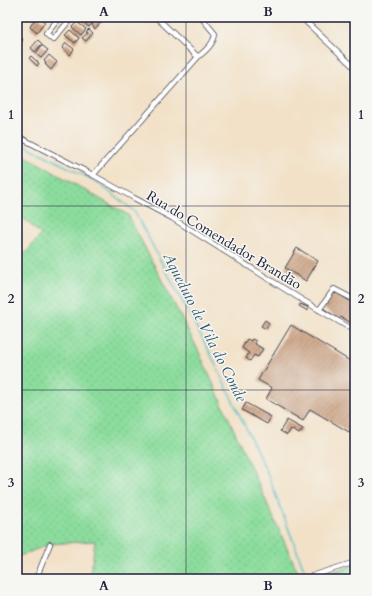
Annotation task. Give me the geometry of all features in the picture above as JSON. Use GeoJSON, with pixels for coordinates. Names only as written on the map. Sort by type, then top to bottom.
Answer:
{"type":"FeatureCollection","features":[{"type":"Feature","properties":{"kind":"street"},"geometry":{"type":"LineString","coordinates":[[60,17],[46,34],[53,40],[70,19],[64,17]]}},
{"type":"Feature","properties":{"kind":"street"},"geometry":{"type":"LineString","coordinates":[[156,17],[198,57]]}},
{"type":"Feature","properties":{"kind":"street"},"geometry":{"type":"LineString","coordinates":[[93,175],[198,57],[210,46],[215,38],[215,34],[201,17]]}},
{"type":"Feature","properties":{"kind":"street"},"geometry":{"type":"LineString","coordinates":[[301,17],[355,68]]}},
{"type":"Feature","properties":{"kind":"street","name":"Rua do Comendador Brandão"},"geometry":{"type":"LineString","coordinates":[[17,136],[172,218],[355,331]]}},
{"type":"Feature","properties":{"kind":"street"},"geometry":{"type":"LineString","coordinates":[[319,310],[334,289],[355,300]]}},
{"type":"Feature","properties":{"kind":"street"},"geometry":{"type":"LineString","coordinates":[[36,579],[50,544]]}},
{"type":"Feature","properties":{"kind":"street"},"geometry":{"type":"LineString","coordinates":[[303,579],[355,562]]}},
{"type":"Feature","properties":{"kind":"green space"},"geometry":{"type":"Polygon","coordinates":[[[17,151],[128,215],[198,350],[301,579],[90,579],[95,541],[50,544],[17,557],[17,263],[41,235],[17,212],[17,151]]]}},
{"type":"Feature","properties":{"kind":"green space"},"geometry":{"type":"Polygon","coordinates":[[[355,565],[355,579],[337,579],[334,571],[355,565]]]}},
{"type":"Feature","properties":{"kind":"building"},"geometry":{"type":"Polygon","coordinates":[[[36,17],[39,17],[45,22],[37,33],[30,27],[36,17]]]}},
{"type":"Feature","properties":{"kind":"building"},"geometry":{"type":"Polygon","coordinates":[[[80,17],[90,17],[94,21],[89,27],[79,19],[80,17]]]}},
{"type":"Feature","properties":{"kind":"building"},"geometry":{"type":"Polygon","coordinates":[[[97,17],[106,17],[95,29],[92,25],[97,17]]]}},
{"type":"Feature","properties":{"kind":"building"},"geometry":{"type":"Polygon","coordinates":[[[77,22],[86,29],[81,35],[72,27],[77,22]]]}},
{"type":"Feature","properties":{"kind":"building"},"geometry":{"type":"Polygon","coordinates":[[[89,29],[93,33],[86,41],[82,38],[88,33],[86,32],[89,29]]]}},
{"type":"Feature","properties":{"kind":"building"},"geometry":{"type":"Polygon","coordinates":[[[70,30],[79,38],[75,43],[65,35],[70,30]]]}},
{"type":"Feature","properties":{"kind":"building"},"geometry":{"type":"Polygon","coordinates":[[[17,35],[23,40],[17,46],[17,35]]]}},
{"type":"Feature","properties":{"kind":"building"},"geometry":{"type":"Polygon","coordinates":[[[38,40],[42,44],[35,52],[31,48],[38,40]]]}},
{"type":"Feature","properties":{"kind":"building"},"geometry":{"type":"Polygon","coordinates":[[[66,43],[74,49],[70,55],[62,48],[66,43]]]}},
{"type":"Feature","properties":{"kind":"building"},"geometry":{"type":"Polygon","coordinates":[[[41,46],[48,50],[41,58],[36,54],[41,46]]]}},
{"type":"Feature","properties":{"kind":"building"},"geometry":{"type":"Polygon","coordinates":[[[49,55],[57,62],[51,70],[44,61],[49,55]]]}},
{"type":"Feature","properties":{"kind":"building"},"geometry":{"type":"Polygon","coordinates":[[[31,56],[39,63],[37,66],[29,58],[31,56]]]}},
{"type":"Feature","properties":{"kind":"building"},"geometry":{"type":"Polygon","coordinates":[[[297,248],[318,261],[306,281],[285,268],[297,248]]]}},
{"type":"Feature","properties":{"kind":"building"},"geometry":{"type":"Polygon","coordinates":[[[337,293],[355,304],[355,328],[352,326],[353,324],[341,317],[339,319],[323,308],[331,295],[337,293]]]}},
{"type":"Feature","properties":{"kind":"building"},"geometry":{"type":"Polygon","coordinates":[[[300,304],[308,307],[308,311],[299,306],[300,304]]]}},
{"type":"Feature","properties":{"kind":"building"},"geometry":{"type":"Polygon","coordinates":[[[265,320],[269,323],[266,329],[261,326],[265,320]]]}},
{"type":"Feature","properties":{"kind":"building"},"geometry":{"type":"Polygon","coordinates":[[[291,325],[355,364],[355,421],[349,432],[310,409],[303,421],[266,399],[272,388],[258,380],[291,325]]]}},
{"type":"Feature","properties":{"kind":"building"},"geometry":{"type":"Polygon","coordinates":[[[247,339],[256,341],[255,344],[263,349],[258,357],[254,355],[250,361],[246,358],[249,353],[242,348],[247,339]]]}},
{"type":"Feature","properties":{"kind":"building"},"geometry":{"type":"Polygon","coordinates":[[[246,403],[271,417],[267,424],[242,410],[246,403]]]}},
{"type":"Feature","properties":{"kind":"building"},"geometry":{"type":"Polygon","coordinates":[[[287,420],[303,429],[299,434],[291,429],[287,435],[280,431],[287,420]]]}},
{"type":"Feature","properties":{"kind":"waterway","name":"Aqueduto de Vila do Conde"},"geometry":{"type":"LineString","coordinates":[[17,141],[97,182],[134,211],[208,349],[266,470],[307,577]]}}]}
